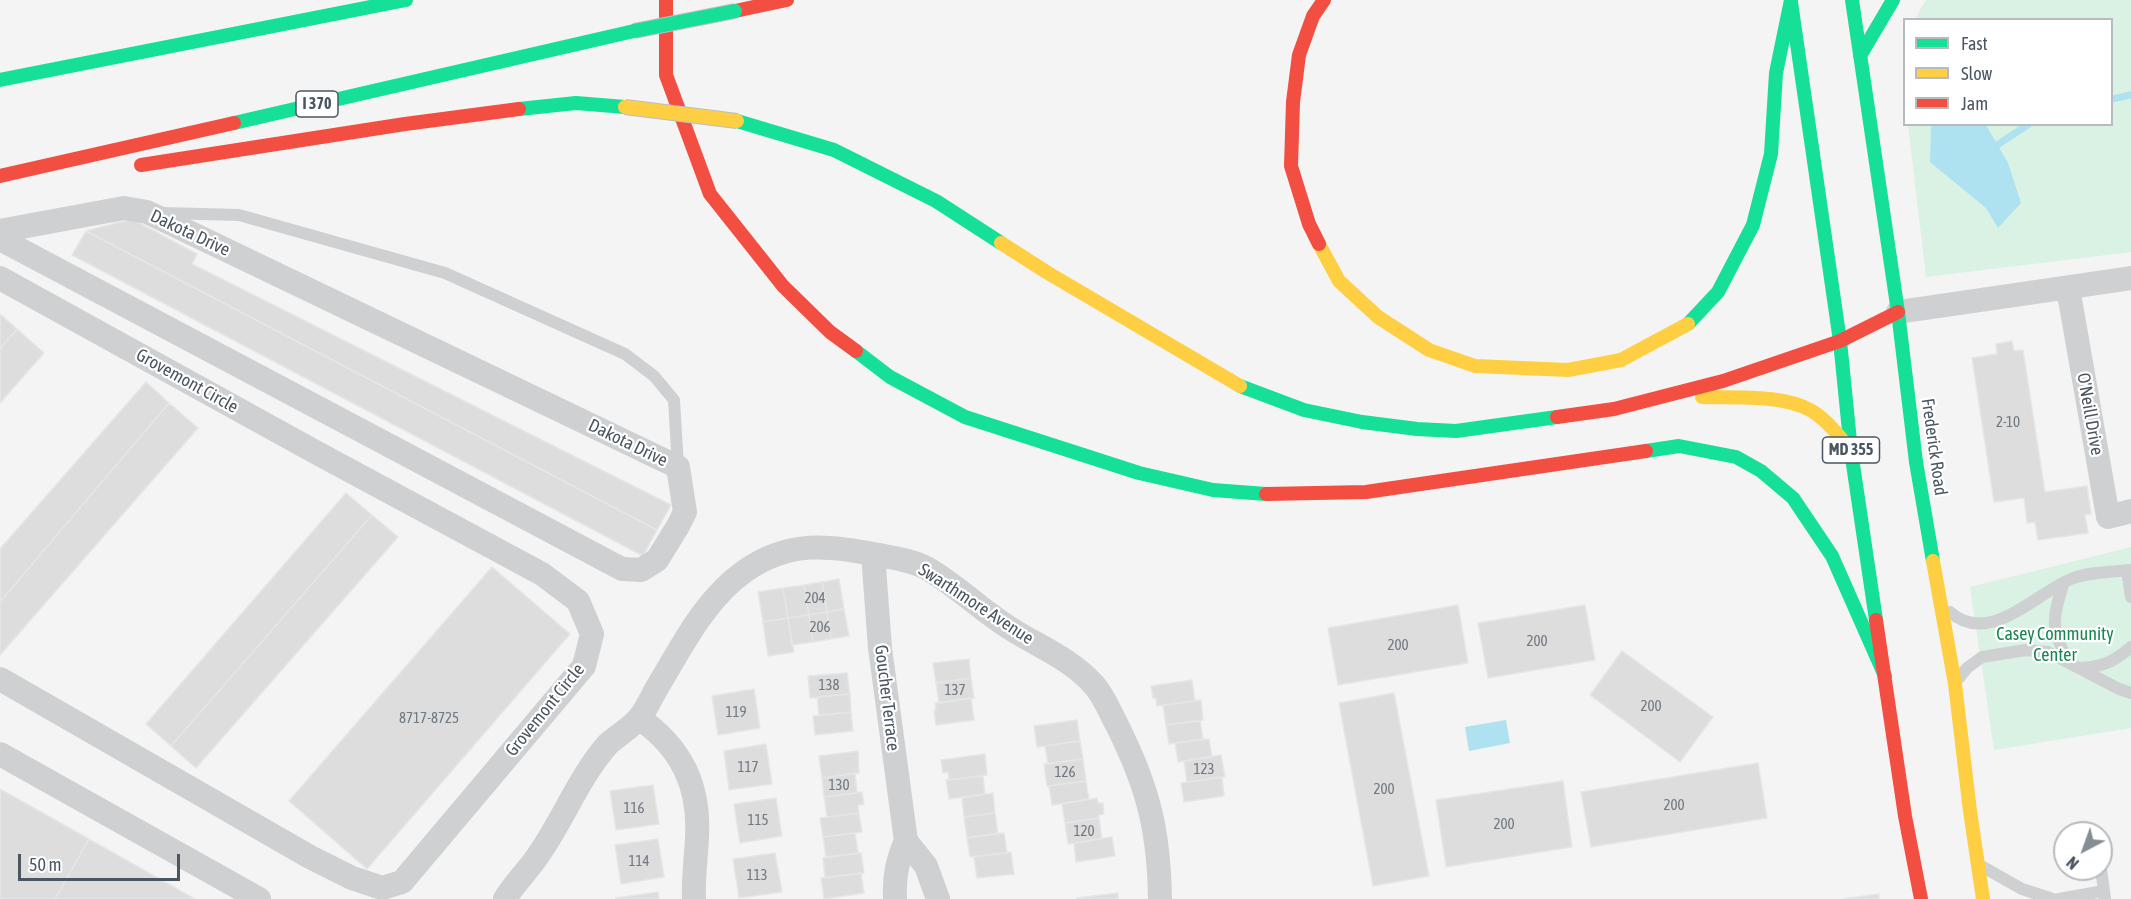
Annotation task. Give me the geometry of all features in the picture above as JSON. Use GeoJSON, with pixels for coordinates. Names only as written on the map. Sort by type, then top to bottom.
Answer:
{"type":"FeatureCollection","features":[{"type":"Feature","properties":{"kind":"main road"},"geometry":{"type":"LineString","coordinates":[[0,80],[406,0]]}},
{"type":"Feature","properties":{"kind":"main road"},"geometry":{"type":"LineString","coordinates":[[666,0],[666,75],[710,194],[783,286],[830,332],[890,377],[965,417],[1139,473],[1213,490],[1276,495],[1366,492],[1679,446],[1736,457],[1761,471],[1793,498],[1813,527],[1832,556],[1885,676]]}},
{"type":"Feature","properties":{"kind":"main road","name":"I 370"},"geometry":{"type":"LineString","coordinates":[[0,176],[634,31],[787,0]]}},
{"type":"Feature","properties":{"kind":"main road"},"geometry":{"type":"LineString","coordinates":[[1324,0],[1313,16],[1299,55],[1293,102],[1291,166],[1309,224],[1339,281],[1378,317],[1429,350],[1475,366],[1568,370],[1621,360],[1688,324],[1718,292],[1756,215],[1771,154],[1776,73],[1791,0]]}},
{"type":"Feature","properties":{"kind":"main road","name":"MD 355"},"geometry":{"type":"LineString","coordinates":[[1791,0],[1840,341],[1851,452],[1905,816],[1921,899]]}},
{"type":"Feature","properties":{"kind":"main road","name":"Frederick Road"},"geometry":{"type":"LineString","coordinates":[[1852,0],[1898,312],[1916,462],[1955,684],[1983,899]]}},
{"type":"Feature","properties":{"kind":"main road"},"geometry":{"type":"LineString","coordinates":[[1860,56],[1893,0]]}},
{"type":"Feature","properties":{"kind":"main road"},"geometry":{"type":"LineString","coordinates":[[127,167],[405,124],[576,103],[737,122],[834,150],[936,201],[1047,273],[1239,385],[1304,410],[1362,422],[1417,429],[1456,431],[1614,409],[1723,381],[1840,341],[1898,312]]}},
{"type":"Feature","properties":{"kind":"main road"},"geometry":{"type":"LineString","coordinates":[[0,186],[46,179]]}},
{"type":"Feature","properties":{"kind":"main road"},"geometry":{"type":"LineString","coordinates":[[1664,396],[1755,398],[1783,402],[1811,410],[1836,431],[1851,452]]}},
{"type":"Feature","properties":{"kind":"street","name":"Dakota Drive"},"geometry":{"type":"LineString","coordinates":[[0,231],[124,208],[147,212],[678,467],[685,512],[657,560],[641,570],[622,569],[0,239]]}},
{"type":"Feature","properties":{"kind":"street","name":"Grovemont Circle"},"geometry":{"type":"LineString","coordinates":[[0,278],[318,454],[542,574],[578,601],[592,634],[584,666],[402,882],[382,888],[352,878],[310,857],[0,679]]}},
{"type":"Feature","properties":{"kind":"street"},"geometry":{"type":"LineString","coordinates":[[1898,312],[2131,278]]}},
{"type":"Feature","properties":{"kind":"street","name":"O'Neill Drive"},"geometry":{"type":"LineString","coordinates":[[2068,288],[2108,517],[2131,511]]}},
{"type":"Feature","properties":{"kind":"street","name":"Swarthmore Avenue"},"geometry":{"type":"LineString","coordinates":[[505,899],[539,854],[592,765],[609,744],[639,718],[693,627],[725,588],[745,571],[783,552],[824,546],[900,559],[925,567],[1007,626],[1066,660],[1094,686],[1135,762],[1148,798],[1156,839],[1160,899]]}},
{"type":"Feature","properties":{"kind":"street","name":"Goucher Terrace"},"geometry":{"type":"LineString","coordinates":[[873,554],[880,648],[906,842],[894,877],[895,899]]}},
{"type":"Feature","properties":{"kind":"street"},"geometry":{"type":"LineString","coordinates":[[639,718],[655,729],[668,744],[689,776],[695,796],[697,835],[694,899]]}},
{"type":"Feature","properties":{"kind":"street"},"geometry":{"type":"LineString","coordinates":[[0,754],[259,899]]}},
{"type":"Feature","properties":{"kind":"street"},"geometry":{"type":"LineString","coordinates":[[906,842],[926,866],[938,899]]}},
{"type":"Feature","properties":{"kind":"lane"},"geometry":{"type":"LineString","coordinates":[[147,212],[239,215],[445,273],[625,354],[654,376],[674,400],[678,467]]}},
{"type":"Feature","properties":{"kind":"lane"},"geometry":{"type":"LineString","coordinates":[[1941,605],[1958,620],[1988,622],[2024,609],[2064,582],[2074,578],[2129,570],[2131,597]]}},
{"type":"Feature","properties":{"kind":"lane"},"geometry":{"type":"LineString","coordinates":[[2064,582],[2055,607],[2054,623],[2058,643],[2074,665],[2099,667],[2116,659],[2131,647]]}},
{"type":"Feature","properties":{"kind":"lane"},"geometry":{"type":"LineString","coordinates":[[1955,684],[1966,668],[1982,657],[2026,650],[2048,652],[2131,693]]}},
{"type":"Feature","properties":{"kind":"lane"},"geometry":{"type":"LineString","coordinates":[[1979,864],[2022,890],[2053,899]]}},
{"type":"Feature","properties":{"kind":"lane"},"geometry":{"type":"LineString","coordinates":[[2059,899],[2104,895]]}},
{"type":"Feature","properties":{"kind":"green space"},"geometry":{"type":"Polygon","coordinates":[[[1926,0],[2131,0],[2131,252],[1926,277],[1908,126],[2113,126],[2113,18],[1916,18],[1926,0]]]}},
{"type":"Feature","properties":{"kind":"green space","name":"Casey Community Center"},"geometry":{"type":"Polygon","coordinates":[[[2131,547],[2131,728],[1994,750],[1970,587],[2131,547]]]}},
{"type":"Feature","properties":{"kind":"water"},"geometry":{"type":"Polygon","coordinates":[[[1931,126],[1987,126],[2008,163],[2021,203],[1998,228],[1986,208],[1930,162],[1931,126]]]}},
{"type":"Feature","properties":{"kind":"water"},"geometry":{"type":"Polygon","coordinates":[[[1506,720],[1510,743],[1469,751],[1465,727],[1506,720]]]}},
{"type":"Feature","properties":{"kind":"building"},"geometry":{"type":"Polygon","coordinates":[[[132,219],[197,254],[192,264],[671,505],[657,530],[86,231],[132,219]]]}},
{"type":"Feature","properties":{"kind":"building"},"geometry":{"type":"Polygon","coordinates":[[[86,231],[657,530],[643,556],[72,255],[86,231]]]}},
{"type":"Feature","properties":{"kind":"building"},"geometry":{"type":"Polygon","coordinates":[[[0,314],[17,329],[0,349],[0,314]]]}},
{"type":"Feature","properties":{"kind":"building"},"geometry":{"type":"Polygon","coordinates":[[[17,329],[44,353],[0,403],[0,349],[17,329]]]}},
{"type":"Feature","properties":{"kind":"building"},"geometry":{"type":"Polygon","coordinates":[[[2012,341],[2014,351],[2023,350],[2045,492],[2087,486],[2091,514],[2085,515],[2088,533],[2038,540],[2035,522],[2027,523],[2024,498],[1994,502],[1972,358],[1997,354],[1996,344],[2012,341]]]}},
{"type":"Feature","properties":{"kind":"building"},"geometry":{"type":"Polygon","coordinates":[[[146,382],[169,403],[0,602],[0,549],[146,382]]]}},
{"type":"Feature","properties":{"kind":"building"},"geometry":{"type":"Polygon","coordinates":[[[169,403],[198,428],[0,655],[0,602],[169,403]]]}},
{"type":"Feature","properties":{"kind":"building"},"geometry":{"type":"Polygon","coordinates":[[[346,493],[372,515],[171,746],[146,724],[346,493]]]}},
{"type":"Feature","properties":{"kind":"building"},"geometry":{"type":"Polygon","coordinates":[[[372,515],[398,537],[196,768],[171,746],[372,515]]]}},
{"type":"Feature","properties":{"kind":"building"},"geometry":{"type":"Polygon","coordinates":[[[492,567],[570,634],[367,869],[289,801],[492,567]]]}},
{"type":"Feature","properties":{"kind":"building"},"geometry":{"type":"Polygon","coordinates":[[[839,579],[844,609],[827,612],[822,582],[839,579]]]}},
{"type":"Feature","properties":{"kind":"building"},"geometry":{"type":"Polygon","coordinates":[[[822,582],[827,612],[809,615],[804,585],[822,582]]]}},
{"type":"Feature","properties":{"kind":"building"},"geometry":{"type":"Polygon","coordinates":[[[804,585],[809,615],[788,618],[783,588],[804,585]]]}},
{"type":"Feature","properties":{"kind":"building"},"geometry":{"type":"Polygon","coordinates":[[[783,588],[788,618],[763,622],[758,592],[783,588]]]}},
{"type":"Feature","properties":{"kind":"building"},"geometry":{"type":"Polygon","coordinates":[[[1458,605],[1468,663],[1338,685],[1328,628],[1458,605]]]}},
{"type":"Feature","properties":{"kind":"building"},"geometry":{"type":"Polygon","coordinates":[[[1585,605],[1595,660],[1488,678],[1478,623],[1585,605]]]}},
{"type":"Feature","properties":{"kind":"building"},"geometry":{"type":"Polygon","coordinates":[[[844,609],[849,636],[831,639],[827,612],[844,609]]]}},
{"type":"Feature","properties":{"kind":"building"},"geometry":{"type":"Polygon","coordinates":[[[827,612],[831,639],[813,642],[809,615],[827,612]]]}},
{"type":"Feature","properties":{"kind":"building"},"geometry":{"type":"Polygon","coordinates":[[[809,615],[813,642],[792,645],[788,618],[809,615]]]}},
{"type":"Feature","properties":{"kind":"building"},"geometry":{"type":"Polygon","coordinates":[[[788,618],[794,652],[768,656],[763,622],[788,618]]]}},
{"type":"Feature","properties":{"kind":"building"},"geometry":{"type":"Polygon","coordinates":[[[1622,651],[1713,717],[1680,762],[1590,695],[1622,651]]]}},
{"type":"Feature","properties":{"kind":"building"},"geometry":{"type":"Polygon","coordinates":[[[969,659],[971,678],[936,683],[933,663],[969,659]]]}},
{"type":"Feature","properties":{"kind":"building"},"geometry":{"type":"Polygon","coordinates":[[[847,673],[850,694],[810,698],[808,676],[847,673]]]}},
{"type":"Feature","properties":{"kind":"building"},"geometry":{"type":"Polygon","coordinates":[[[971,678],[974,698],[939,703],[936,683],[971,678]]]}},
{"type":"Feature","properties":{"kind":"building"},"geometry":{"type":"Polygon","coordinates":[[[1192,680],[1195,701],[1157,706],[1151,686],[1192,680]]]}},
{"type":"Feature","properties":{"kind":"building"},"geometry":{"type":"Polygon","coordinates":[[[754,689],[760,728],[718,735],[712,696],[754,689]]]}},
{"type":"Feature","properties":{"kind":"building"},"geometry":{"type":"Polygon","coordinates":[[[1394,693],[1429,876],[1373,886],[1339,703],[1394,693]]]}},
{"type":"Feature","properties":{"kind":"building"},"geometry":{"type":"Polygon","coordinates":[[[850,694],[851,712],[819,715],[817,697],[850,694]]]}},
{"type":"Feature","properties":{"kind":"building"},"geometry":{"type":"Polygon","coordinates":[[[971,698],[974,720],[936,725],[935,703],[971,698]]]}},
{"type":"Feature","properties":{"kind":"building"},"geometry":{"type":"Polygon","coordinates":[[[1201,700],[1203,720],[1166,725],[1163,705],[1201,700]]]}},
{"type":"Feature","properties":{"kind":"building"},"geometry":{"type":"Polygon","coordinates":[[[851,712],[853,731],[815,735],[813,716],[851,712]]]}},
{"type":"Feature","properties":{"kind":"building"},"geometry":{"type":"Polygon","coordinates":[[[1077,720],[1080,741],[1037,747],[1034,726],[1077,720]]]}},
{"type":"Feature","properties":{"kind":"building"},"geometry":{"type":"Polygon","coordinates":[[[1200,721],[1203,739],[1169,744],[1166,725],[1200,721]]]}},
{"type":"Feature","properties":{"kind":"building"},"geometry":{"type":"Polygon","coordinates":[[[1209,739],[1212,757],[1178,762],[1175,743],[1209,739]]]}},
{"type":"Feature","properties":{"kind":"building"},"geometry":{"type":"Polygon","coordinates":[[[1080,741],[1083,759],[1048,764],[1045,746],[1080,741]]]}},
{"type":"Feature","properties":{"kind":"building"},"geometry":{"type":"Polygon","coordinates":[[[766,744],[772,784],[729,790],[724,751],[766,744]]]}},
{"type":"Feature","properties":{"kind":"building"},"geometry":{"type":"Polygon","coordinates":[[[858,751],[859,773],[822,778],[819,756],[858,751]]]}},
{"type":"Feature","properties":{"kind":"building"},"geometry":{"type":"Polygon","coordinates":[[[985,754],[987,775],[949,780],[948,772],[943,773],[941,760],[985,754]]]}},
{"type":"Feature","properties":{"kind":"building"},"geometry":{"type":"Polygon","coordinates":[[[1221,755],[1225,777],[1187,782],[1184,761],[1221,755]]]}},
{"type":"Feature","properties":{"kind":"building"},"geometry":{"type":"Polygon","coordinates":[[[1083,759],[1086,781],[1047,786],[1044,764],[1083,759]]]}},
{"type":"Feature","properties":{"kind":"building"},"geometry":{"type":"Polygon","coordinates":[[[1758,763],[1767,818],[1591,847],[1581,792],[1758,763]]]}},
{"type":"Feature","properties":{"kind":"building"},"geometry":{"type":"Polygon","coordinates":[[[855,773],[857,793],[824,797],[822,778],[855,773]]]}},
{"type":"Feature","properties":{"kind":"building"},"geometry":{"type":"Polygon","coordinates":[[[983,776],[985,794],[949,799],[946,780],[983,776]]]}},
{"type":"Feature","properties":{"kind":"building"},"geometry":{"type":"Polygon","coordinates":[[[1222,777],[1224,796],[1184,802],[1181,783],[1222,777]]]}},
{"type":"Feature","properties":{"kind":"building"},"geometry":{"type":"Polygon","coordinates":[[[1086,781],[1089,799],[1052,805],[1049,786],[1086,781]]]}},
{"type":"Feature","properties":{"kind":"building"},"geometry":{"type":"Polygon","coordinates":[[[1563,781],[1572,847],[1446,867],[1436,800],[1563,781]]]}},
{"type":"Feature","properties":{"kind":"building"},"geometry":{"type":"Polygon","coordinates":[[[653,785],[659,824],[616,830],[610,791],[653,785]]]}},
{"type":"Feature","properties":{"kind":"building"},"geometry":{"type":"Polygon","coordinates":[[[0,789],[89,839],[55,899],[0,899],[0,789]]]}},
{"type":"Feature","properties":{"kind":"building"},"geometry":{"type":"Polygon","coordinates":[[[862,792],[864,804],[858,805],[859,813],[827,817],[824,797],[862,792]]]}},
{"type":"Feature","properties":{"kind":"building"},"geometry":{"type":"Polygon","coordinates":[[[993,793],[995,813],[964,817],[962,798],[993,793]]]}},
{"type":"Feature","properties":{"kind":"building"},"geometry":{"type":"Polygon","coordinates":[[[776,798],[782,836],[740,843],[734,804],[776,798]]]}},
{"type":"Feature","properties":{"kind":"building"},"geometry":{"type":"Polygon","coordinates":[[[1097,798],[1098,803],[1103,803],[1104,814],[1099,815],[1099,818],[1065,823],[1062,804],[1097,798]]]}},
{"type":"Feature","properties":{"kind":"building"},"geometry":{"type":"Polygon","coordinates":[[[859,813],[862,832],[823,837],[820,818],[859,813]]]}},
{"type":"Feature","properties":{"kind":"building"},"geometry":{"type":"Polygon","coordinates":[[[995,813],[998,833],[967,838],[964,817],[995,813]]]}},
{"type":"Feature","properties":{"kind":"building"},"geometry":{"type":"Polygon","coordinates":[[[1099,818],[1102,839],[1068,844],[1065,823],[1099,818]]]}},
{"type":"Feature","properties":{"kind":"building"},"geometry":{"type":"Polygon","coordinates":[[[855,833],[858,853],[826,857],[823,837],[855,833]]]}},
{"type":"Feature","properties":{"kind":"building"},"geometry":{"type":"Polygon","coordinates":[[[1004,833],[1007,853],[970,857],[967,838],[1004,833]]]}},
{"type":"Feature","properties":{"kind":"building"},"geometry":{"type":"Polygon","coordinates":[[[1112,837],[1115,856],[1076,862],[1074,843],[1112,837]]]}},
{"type":"Feature","properties":{"kind":"building"},"geometry":{"type":"Polygon","coordinates":[[[89,839],[195,899],[55,899],[89,839]]]}},
{"type":"Feature","properties":{"kind":"building"},"geometry":{"type":"Polygon","coordinates":[[[658,839],[664,877],[621,884],[615,845],[658,839]]]}},
{"type":"Feature","properties":{"kind":"building"},"geometry":{"type":"Polygon","coordinates":[[[1011,852],[1014,874],[977,878],[974,857],[1011,852]]]}},
{"type":"Feature","properties":{"kind":"building"},"geometry":{"type":"Polygon","coordinates":[[[775,853],[782,892],[739,898],[733,859],[775,853]]]}},
{"type":"Feature","properties":{"kind":"building"},"geometry":{"type":"Polygon","coordinates":[[[861,853],[864,873],[825,878],[823,858],[861,853]]]}},
{"type":"Feature","properties":{"kind":"building"},"geometry":{"type":"Polygon","coordinates":[[[861,873],[864,893],[824,899],[821,878],[861,873]]]}},
{"type":"Feature","properties":{"kind":"building"},"geometry":{"type":"Polygon","coordinates":[[[658,892],[659,899],[616,899],[616,898],[658,892]]]}},
{"type":"Feature","properties":{"kind":"building"},"geometry":{"type":"Polygon","coordinates":[[[1118,893],[1118,899],[1077,899],[1077,898],[1118,893]]]}},
{"type":"Feature","properties":{"kind":"building"},"geometry":{"type":"Polygon","coordinates":[[[1879,894],[1879,899],[1843,899],[1879,894]]]}},
{"type":"Feature","properties":{"kind":"waterway"},"geometry":{"type":"LineString","coordinates":[[2113,99],[2131,95]]}},
{"type":"Feature","properties":{"kind":"waterway"},"geometry":{"type":"LineString","coordinates":[[1997,145],[2026,126]]}},
{"type":"Feature","properties":{"kind":"traffic: fast"},"geometry":{"type":"LineString","coordinates":[[0,80],[406,0]]}},
{"type":"Feature","properties":{"kind":"traffic: fast"},"geometry":{"type":"LineString","coordinates":[[1688,324],[1718,292],[1753,225],[1771,154],[1776,73],[1791,0]]}},
{"type":"Feature","properties":{"kind":"traffic: fast"},"geometry":{"type":"LineString","coordinates":[[1852,0],[1898,312],[1916,462],[1933,561]]}},
{"type":"Feature","properties":{"kind":"traffic: fast"},"geometry":{"type":"LineString","coordinates":[[1860,56],[1893,0]]}},
{"type":"Feature","properties":{"kind":"traffic: fast"},"geometry":{"type":"LineString","coordinates":[[1791,2],[1840,341],[1851,451],[1876,620]]}},
{"type":"Feature","properties":{"kind":"traffic: fast"},"geometry":{"type":"LineString","coordinates":[[634,31],[735,11]]}},
{"type":"Feature","properties":{"kind":"traffic: fast"},"geometry":{"type":"LineString","coordinates":[[234,123],[634,31]]}},
{"type":"Feature","properties":{"kind":"traffic: fast"},"geometry":{"type":"LineString","coordinates":[[519,109],[576,103],[625,107]]}},
{"type":"Feature","properties":{"kind":"traffic: fast"},"geometry":{"type":"LineString","coordinates":[[737,121],[834,150],[936,201],[1001,243]]}},
{"type":"Feature","properties":{"kind":"traffic: fast"},"geometry":{"type":"LineString","coordinates":[[856,351],[890,377],[965,417],[1139,473],[1213,490],[1266,494]]}},
{"type":"Feature","properties":{"kind":"traffic: fast"},"geometry":{"type":"LineString","coordinates":[[1240,386],[1304,410],[1362,422],[1417,429],[1456,431],[1557,417]]}},
{"type":"Feature","properties":{"kind":"traffic: fast"},"geometry":{"type":"LineString","coordinates":[[1646,451],[1679,446],[1736,457],[1761,471],[1793,498],[1832,556],[1885,676]]}},
{"type":"Feature","properties":{"kind":"traffic: slow"},"geometry":{"type":"LineString","coordinates":[[625,107],[737,121]]}},
{"type":"Feature","properties":{"kind":"traffic: slow"},"geometry":{"type":"LineString","coordinates":[[1001,243],[1240,386]]}},
{"type":"Feature","properties":{"kind":"traffic: slow"},"geometry":{"type":"LineString","coordinates":[[1319,244],[1339,281],[1378,317],[1429,350],[1475,366],[1568,370],[1621,360],[1688,324]]}},
{"type":"Feature","properties":{"kind":"traffic: slow"},"geometry":{"type":"LineString","coordinates":[[1702,397],[1773,399],[1801,406],[1823,420],[1851,451]]}},
{"type":"Feature","properties":{"kind":"traffic: slow"},"geometry":{"type":"LineString","coordinates":[[1933,561],[1955,684],[1983,899]]}},
{"type":"Feature","properties":{"kind":"traffic: jam"},"geometry":{"type":"LineString","coordinates":[[666,0],[666,75],[710,194],[783,286],[830,332],[856,351]]}},
{"type":"Feature","properties":{"kind":"traffic: jam"},"geometry":{"type":"LineString","coordinates":[[735,11],[787,0]]}},
{"type":"Feature","properties":{"kind":"traffic: jam"},"geometry":{"type":"LineString","coordinates":[[1319,244],[1309,224],[1291,166],[1293,102],[1299,55],[1313,16],[1324,0]]}},
{"type":"Feature","properties":{"kind":"traffic: jam"},"geometry":{"type":"LineString","coordinates":[[141,165],[405,124],[519,109]]}},
{"type":"Feature","properties":{"kind":"traffic: jam"},"geometry":{"type":"LineString","coordinates":[[0,176],[234,123]]}},
{"type":"Feature","properties":{"kind":"traffic: jam"},"geometry":{"type":"LineString","coordinates":[[1840,341],[1898,312]]}},
{"type":"Feature","properties":{"kind":"traffic: jam"},"geometry":{"type":"LineString","coordinates":[[1557,417],[1614,409],[1723,381],[1840,341]]}},
{"type":"Feature","properties":{"kind":"traffic: jam"},"geometry":{"type":"LineString","coordinates":[[1266,494],[1366,492],[1646,451]]}},
{"type":"Feature","properties":{"kind":"traffic: jam"},"geometry":{"type":"LineString","coordinates":[[1876,620],[1905,816],[1921,899]]}}]}
